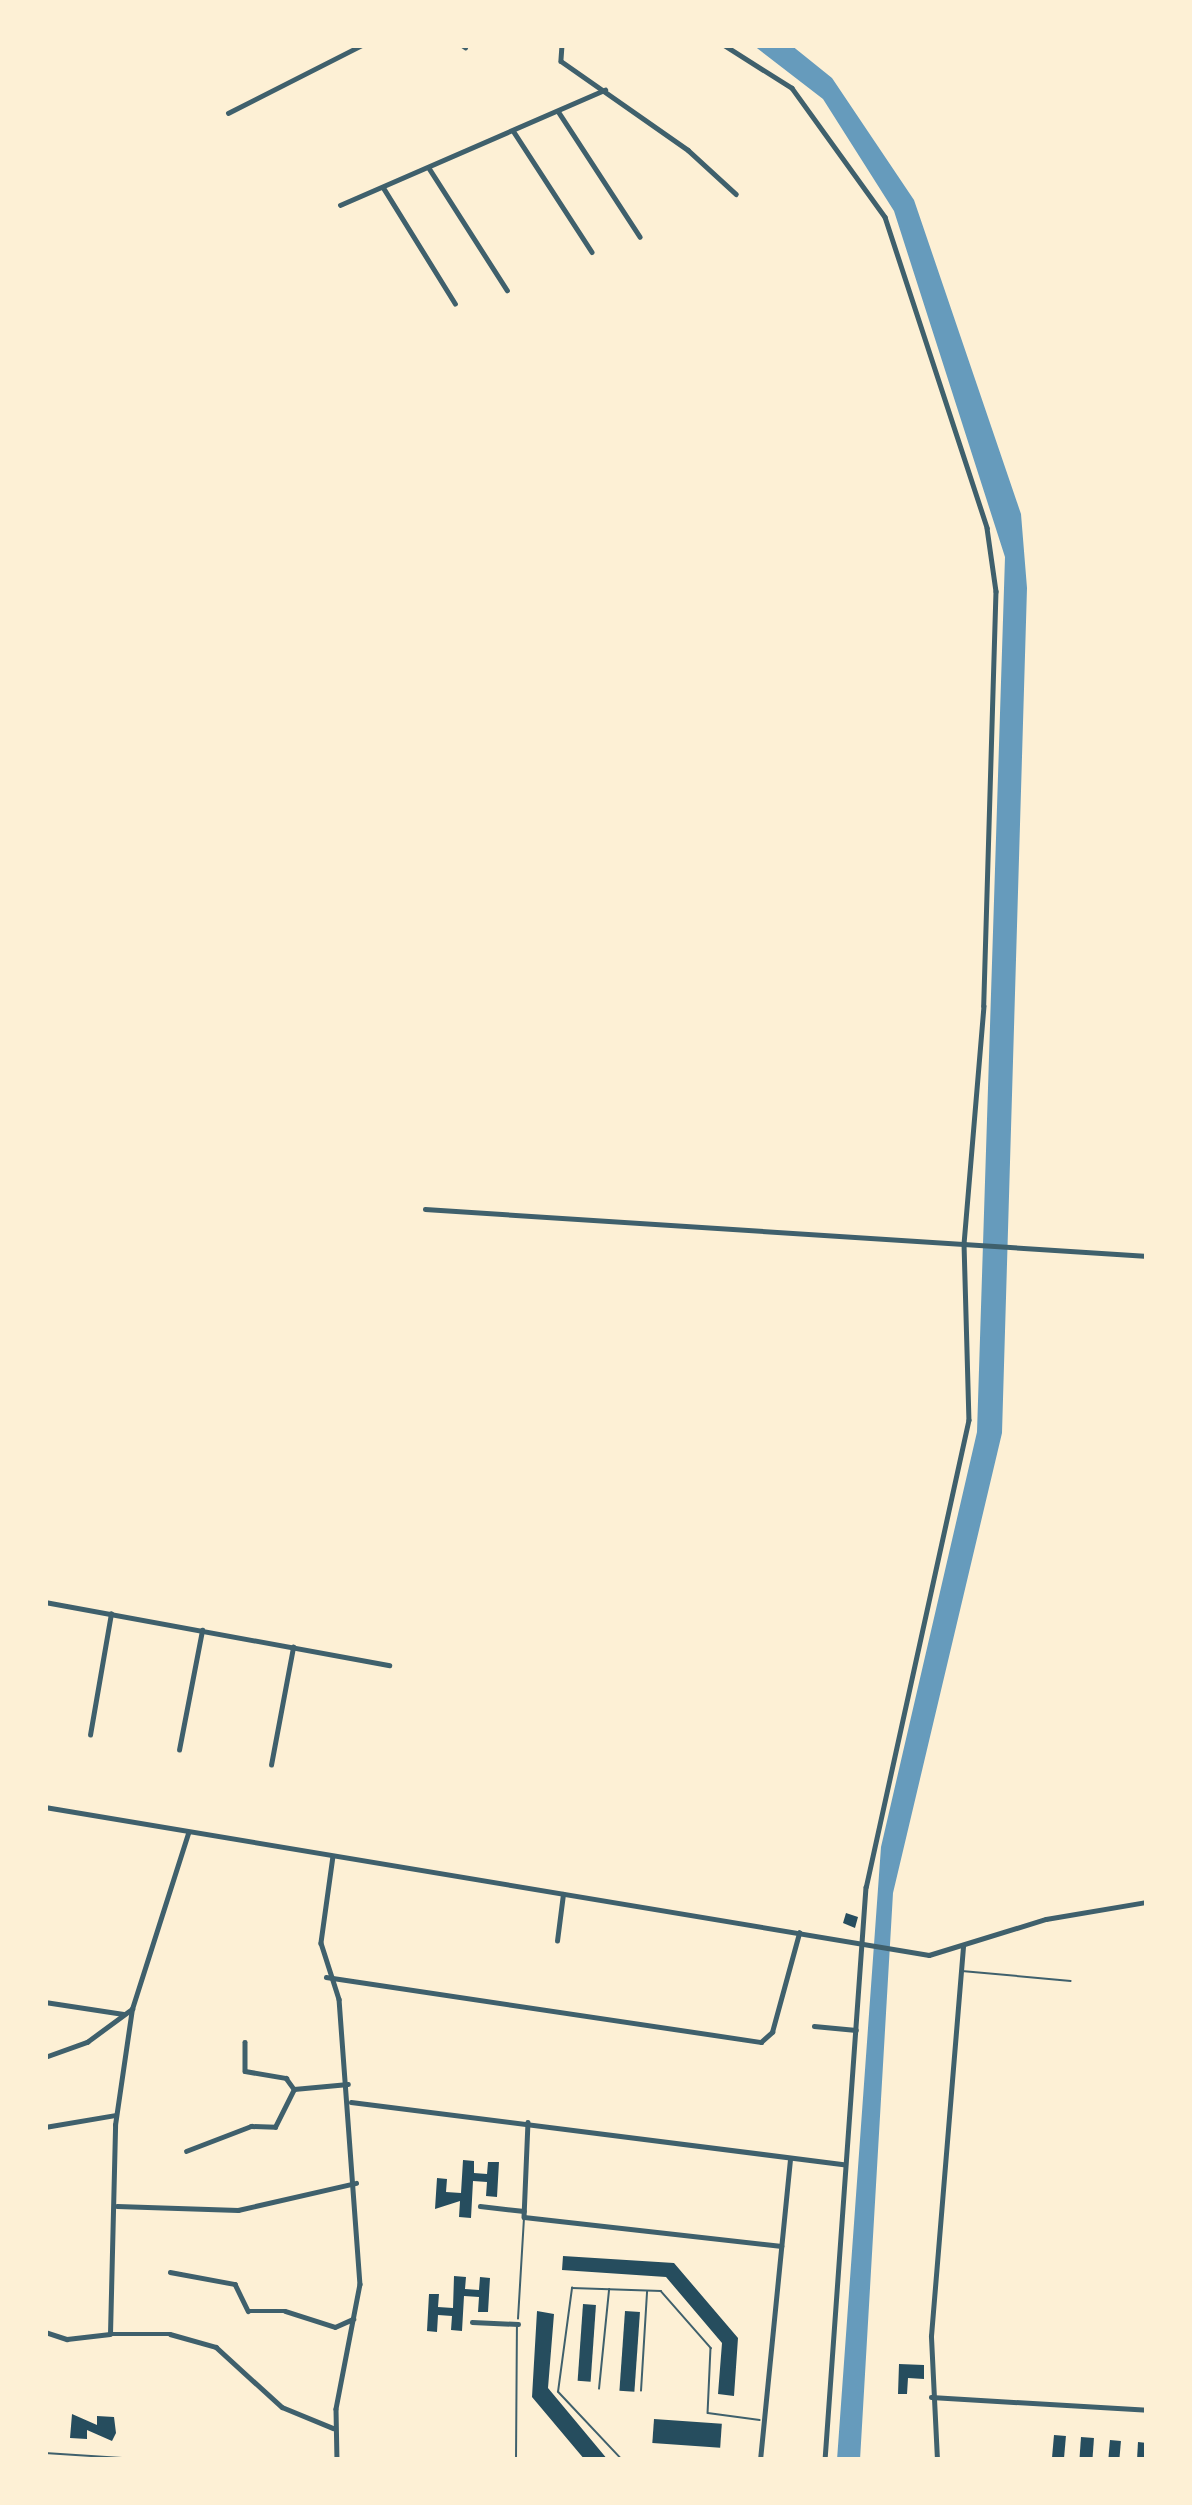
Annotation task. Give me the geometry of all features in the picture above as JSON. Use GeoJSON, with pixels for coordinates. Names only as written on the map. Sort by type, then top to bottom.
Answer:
{"type":"FeatureCollection","features":[{"type":"Feature","properties":{"kind":"street"},"geometry":{"type":"LineString","coordinates":[[228,113],[362,45]]}},
{"type":"Feature","properties":{"kind":"street"},"geometry":{"type":"LineString","coordinates":[[562,45],[561,61],[736,194]]}},
{"type":"Feature","properties":{"kind":"street"},"geometry":{"type":"LineString","coordinates":[[724,45],[792,88],[885,217],[994,556],[983,1006],[964,1243],[966,1442],[871,1861],[860,1944],[825,2460]]}},
{"type":"Feature","properties":{"kind":"street"},"geometry":{"type":"LineString","coordinates":[[340,205],[604,90]]}},
{"type":"Feature","properties":{"kind":"street"},"geometry":{"type":"LineString","coordinates":[[558,111],[640,237]]}},
{"type":"Feature","properties":{"kind":"street"},"geometry":{"type":"LineString","coordinates":[[514,132],[592,252]]}},
{"type":"Feature","properties":{"kind":"street"},"geometry":{"type":"LineString","coordinates":[[429,168],[507,290]]}},
{"type":"Feature","properties":{"kind":"street"},"geometry":{"type":"LineString","coordinates":[[383,187],[455,303]]}},
{"type":"Feature","properties":{"kind":"street"},"geometry":{"type":"LineString","coordinates":[[425,1209],[1147,1256]]}},
{"type":"Feature","properties":{"kind":"street"},"geometry":{"type":"LineString","coordinates":[[45,1602],[388,1666]]}},
{"type":"Feature","properties":{"kind":"street"},"geometry":{"type":"LineString","coordinates":[[90,1735],[111,1614]]}},
{"type":"Feature","properties":{"kind":"street"},"geometry":{"type":"LineString","coordinates":[[179,1750],[202,1630]]}},
{"type":"Feature","properties":{"kind":"street"},"geometry":{"type":"LineString","coordinates":[[271,1766],[293,1647]]}},
{"type":"Feature","properties":{"kind":"street"},"geometry":{"type":"LineString","coordinates":[[45,1808],[929,1955],[1046,1919],[1147,1902]]}},
{"type":"Feature","properties":{"kind":"street"},"geometry":{"type":"LineString","coordinates":[[110,2334],[118,2206],[116,2115],[132,2009],[188,1833]]}},
{"type":"Feature","properties":{"kind":"street"},"geometry":{"type":"LineString","coordinates":[[333,1856],[321,1943],[326,1977],[339,1999],[356,2183],[353,2319],[335,2428],[337,2460]]}},
{"type":"Feature","properties":{"kind":"street"},"geometry":{"type":"LineString","coordinates":[[557,1941],[563,1894]]}},
{"type":"Feature","properties":{"kind":"street"},"geometry":{"type":"LineString","coordinates":[[326,1977],[760,2042],[772,2032],[800,1933]]}},
{"type":"Feature","properties":{"kind":"street"},"geometry":{"type":"LineString","coordinates":[[937,2460],[928,2397],[963,1945]]}},
{"type":"Feature","properties":{"kind":"street"},"geometry":{"type":"LineString","coordinates":[[45,2002],[123,2014]]}},
{"type":"Feature","properties":{"kind":"street"},"geometry":{"type":"LineString","coordinates":[[45,2057],[87,2042],[132,2009]]}},
{"type":"Feature","properties":{"kind":"street"},"geometry":{"type":"LineString","coordinates":[[814,2026],[856,2030]]}},
{"type":"Feature","properties":{"kind":"street"},"geometry":{"type":"LineString","coordinates":[[244,2042],[245,2071],[286,2078],[294,2089]]}},
{"type":"Feature","properties":{"kind":"street"},"geometry":{"type":"LineString","coordinates":[[294,2089],[348,2084]]}},
{"type":"Feature","properties":{"kind":"street"},"geometry":{"type":"LineString","coordinates":[[186,2151],[251,2126],[275,2127],[294,2089]]}},
{"type":"Feature","properties":{"kind":"street"},"geometry":{"type":"LineString","coordinates":[[350,2102],[845,2164]]}},
{"type":"Feature","properties":{"kind":"street"},"geometry":{"type":"LineString","coordinates":[[45,2127],[116,2115]]}},
{"type":"Feature","properties":{"kind":"street"},"geometry":{"type":"LineString","coordinates":[[524,2214],[528,2121]]}},
{"type":"Feature","properties":{"kind":"street"},"geometry":{"type":"LineString","coordinates":[[760,2460],[790,2160]]}},
{"type":"Feature","properties":{"kind":"street"},"geometry":{"type":"LineString","coordinates":[[118,2206],[238,2210],[356,2183]]}},
{"type":"Feature","properties":{"kind":"street"},"geometry":{"type":"LineString","coordinates":[[480,2206],[781,2246]]}},
{"type":"Feature","properties":{"kind":"street"},"geometry":{"type":"LineString","coordinates":[[170,2272],[235,2284],[248,2311],[285,2311],[334,2327],[353,2319]]}},
{"type":"Feature","properties":{"kind":"street"},"geometry":{"type":"LineString","coordinates":[[472,2322],[518,2324]]}},
{"type":"Feature","properties":{"kind":"street"},"geometry":{"type":"LineString","coordinates":[[45,2332],[67,2338],[170,2334],[215,2347],[282,2408],[335,2428]]}},
{"type":"Feature","properties":{"kind":"street"},"geometry":{"type":"LineString","coordinates":[[928,2397],[1147,2410]]}},
{"type":"Feature","properties":{"kind":"lane"},"geometry":{"type":"LineString","coordinates":[[959,1971],[1072,1981]]}},
{"type":"Feature","properties":{"kind":"lane"},"geometry":{"type":"LineString","coordinates":[[516,2460],[524,2214]]}},
{"type":"Feature","properties":{"kind":"lane"},"geometry":{"type":"LineString","coordinates":[[599,2389],[609,2286]]}},
{"type":"Feature","properties":{"kind":"lane"},"geometry":{"type":"LineString","coordinates":[[650,2460],[621,2459],[558,2392],[572,2288],[661,2290],[712,2348],[708,2413],[764,2420]]}},
{"type":"Feature","properties":{"kind":"lane"},"geometry":{"type":"LineString","coordinates":[[641,2391],[647,2288]]}},
{"type":"Feature","properties":{"kind":"lane"},"geometry":{"type":"LineString","coordinates":[[45,2453],[153,2460]]}},
{"type":"Feature","properties":{"kind":"water"},"geometry":{"type":"Polygon","coordinates":[[[753,45],[791,45],[832,78],[914,200],[1021,514],[1027,588],[1002,1433],[893,1893],[860,2460],[837,2460],[881,1847],[977,1432],[1005,557],[894,211],[823,99],[753,45]]]}},
{"type":"Feature","properties":{"kind":"building"},"geometry":{"type":"Polygon","coordinates":[[[846,1913],[858,1917],[855,1928],[843,1923],[846,1913]]]}},
{"type":"Feature","properties":{"kind":"building"},"geometry":{"type":"Polygon","coordinates":[[[463,2160],[474,2161],[474,2173],[487,2174],[488,2162],[499,2162],[497,2197],[486,2196],[487,2182],[473,2181],[471,2218],[459,2217],[460,2201],[435,2209],[437,2178],[447,2179],[446,2192],[461,2193],[463,2160]]]}},
{"type":"Feature","properties":{"kind":"building"},"geometry":{"type":"Polygon","coordinates":[[[563,2256],[674,2263],[738,2338],[734,2396],[718,2394],[722,2343],[666,2277],[562,2270],[563,2256]]]}},
{"type":"Feature","properties":{"kind":"building"},"geometry":{"type":"Polygon","coordinates":[[[454,2276],[466,2277],[465,2289],[479,2290],[480,2277],[490,2278],[488,2312],[478,2312],[479,2297],[464,2296],[462,2331],[451,2330],[452,2316],[438,2315],[437,2332],[427,2331],[429,2294],[439,2294],[438,2307],[453,2308],[454,2276]]]}},
{"type":"Feature","properties":{"kind":"building"},"geometry":{"type":"Polygon","coordinates":[[[583,2304],[596,2305],[591,2382],[578,2381],[583,2304]]]}},
{"type":"Feature","properties":{"kind":"building"},"geometry":{"type":"Polygon","coordinates":[[[537,2311],[554,2314],[548,2388],[608,2460],[585,2460],[532,2397],[537,2311]]]}},
{"type":"Feature","properties":{"kind":"building"},"geometry":{"type":"Polygon","coordinates":[[[625,2311],[640,2312],[634,2392],[619,2391],[625,2311]]]}},
{"type":"Feature","properties":{"kind":"building"},"geometry":{"type":"Polygon","coordinates":[[[899,2364],[924,2365],[924,2379],[908,2378],[907,2394],[898,2394],[899,2364]]]}},
{"type":"Feature","properties":{"kind":"building"},"geometry":{"type":"Polygon","coordinates":[[[72,2414],[97,2425],[97,2416],[114,2417],[112,2441],[87,2430],[87,2439],[70,2438],[72,2414]]]}},
{"type":"Feature","properties":{"kind":"building"},"geometry":{"type":"Polygon","coordinates":[[[654,2419],[722,2424],[720,2448],[652,2443],[654,2419]]]}},
{"type":"Feature","properties":{"kind":"building"},"geometry":{"type":"Polygon","coordinates":[[[1054,2435],[1066,2436],[1064,2460],[1052,2460],[1054,2435]]]}},
{"type":"Feature","properties":{"kind":"building"},"geometry":{"type":"Polygon","coordinates":[[[1081,2437],[1094,2438],[1092,2460],[1079,2460],[1081,2437]]]}},
{"type":"Feature","properties":{"kind":"building"},"geometry":{"type":"Polygon","coordinates":[[[1110,2440],[1121,2441],[1119,2460],[1108,2460],[1110,2440]]]}},
{"type":"Feature","properties":{"kind":"building"},"geometry":{"type":"Polygon","coordinates":[[[1138,2442],[1147,2443],[1147,2460],[1137,2460],[1138,2442]]]}}]}
